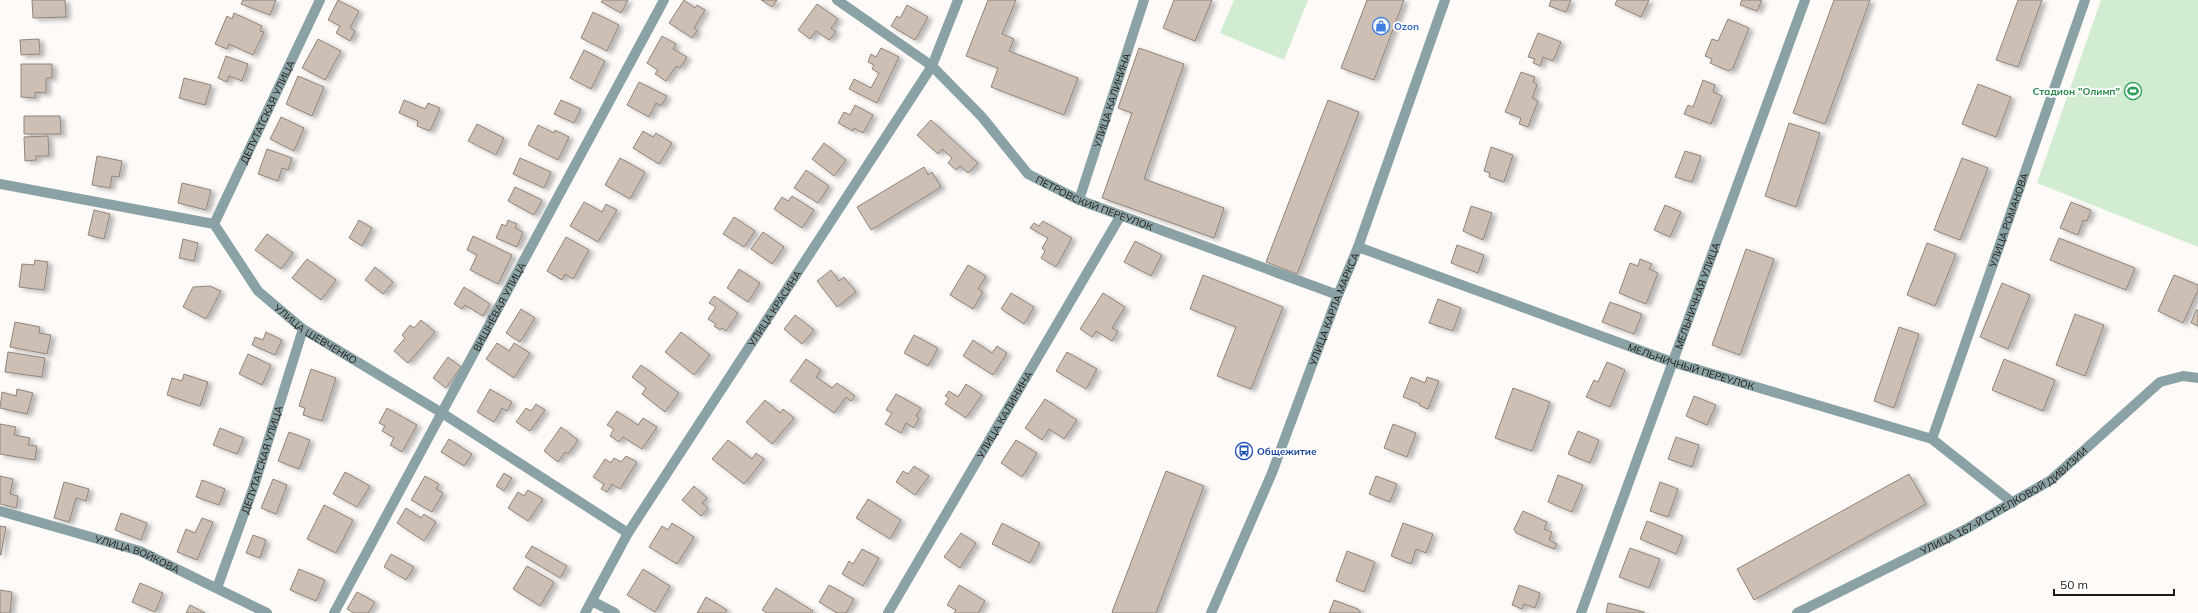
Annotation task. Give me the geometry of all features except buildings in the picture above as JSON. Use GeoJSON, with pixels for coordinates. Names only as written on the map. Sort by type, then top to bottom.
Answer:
{"type":"FeatureCollection","features":[{"type":"Feature","properties":{"kind":"street","name":"ДЕПУТАТСКАЯ УЛИЦА"},"geometry":{"type":"LineString","coordinates":[[214,224],[320,0]]}},
{"type":"Feature","properties":{"kind":"street","name":"ВИШНЁВАЯ УЛИЦА"},"geometry":{"type":"LineString","coordinates":[[334,613],[664,0]]}},
{"type":"Feature","properties":{"kind":"street","name":"ПЕТРОВСКИЙ ПЕРЕУЛОК"},"geometry":{"type":"LineString","coordinates":[[837,0],[932,66],[982,117],[1028,174],[1079,200],[1338,295]]}},
{"type":"Feature","properties":{"kind":"street","name":"УЛИЦА КРАСИНА"},"geometry":{"type":"LineString","coordinates":[[585,613],[628,533],[932,66],[958,0]]}},
{"type":"Feature","properties":{"kind":"street","name":"УЛИЦА КАЛИНИНА"},"geometry":{"type":"LineString","coordinates":[[1079,200],[1144,0]]}},
{"type":"Feature","properties":{"kind":"street","name":"УЛИЦА КАРЛА МАРКСА"},"geometry":{"type":"LineString","coordinates":[[1211,613],[1272,473],[1338,295],[1358,247],[1445,0]]}},
{"type":"Feature","properties":{"kind":"street","name":"МЕЛЬНИЧНАЯ УЛИЦА"},"geometry":{"type":"LineString","coordinates":[[1581,613],[1805,0]]}},
{"type":"Feature","properties":{"kind":"street","name":"УЛИЦА РОМАНОВА"},"geometry":{"type":"LineString","coordinates":[[1932,439],[2085,0]]}},
{"type":"Feature","properties":{"kind":"street"},"geometry":{"type":"LineString","coordinates":[[0,184],[214,224]]}},
{"type":"Feature","properties":{"kind":"street","name":"УЛИЦА КАЛИНИНА"},"geometry":{"type":"LineString","coordinates":[[888,613],[1120,215]]}},
{"type":"Feature","properties":{"kind":"street","name":"УЛИЦА ШЕВЧЕНКО"},"geometry":{"type":"LineString","coordinates":[[214,224],[258,291],[303,329],[442,413],[628,533]]}},
{"type":"Feature","properties":{"kind":"street","name":"МЕЛЬНИЧНЫЙ ПЕРЕУЛОК"},"geometry":{"type":"LineString","coordinates":[[1358,247],[1672,362],[1932,439],[2013,503]]}},
{"type":"Feature","properties":{"kind":"street","name":"ДЕПУТАТСКАЯ УЛИЦА"},"geometry":{"type":"LineString","coordinates":[[217,588],[254,486],[303,329]]}},
{"type":"Feature","properties":{"kind":"street","name":"УЛИЦА 167-Й СТРЕЛКОВОЙ ДИВИЗИИ"},"geometry":{"type":"LineString","coordinates":[[1797,613],[1966,529],[2051,480],[2160,382],[2183,376],[2198,378]]}},
{"type":"Feature","properties":{"kind":"street","name":"УЛИЦА ВОЙКОВА"},"geometry":{"type":"LineString","coordinates":[[0,511],[140,552],[267,613]]}},
{"type":"Feature","properties":{"kind":"street"},"geometry":{"type":"LineString","coordinates":[[592,601],[615,613]]}},
{"type":"Feature","properties":{"kind":"green space"},"geometry":{"type":"Polygon","coordinates":[[[1234,0],[1308,0],[1284,60],[1220,33],[1234,0]]]}},
{"type":"Feature","properties":{"kind":"green space","name":"Стадион \"Олимп\""},"geometry":{"type":"Polygon","coordinates":[[[2101,0],[2198,0],[2198,247],[2037,183],[2101,0]]]}},
{"type":"Feature","properties":{"kind":"place","name":"Ozon"},"geometry":{"type":"Point","coordinates":[1381,26]}},
{"type":"Feature","properties":{"kind":"place","name":"Стадион \"Олимп\""},"geometry":{"type":"Point","coordinates":[2133,91]}},
{"type":"Feature","properties":{"kind":"place","name":"Общежитие"},"geometry":{"type":"Point","coordinates":[1244,451]}}]}
